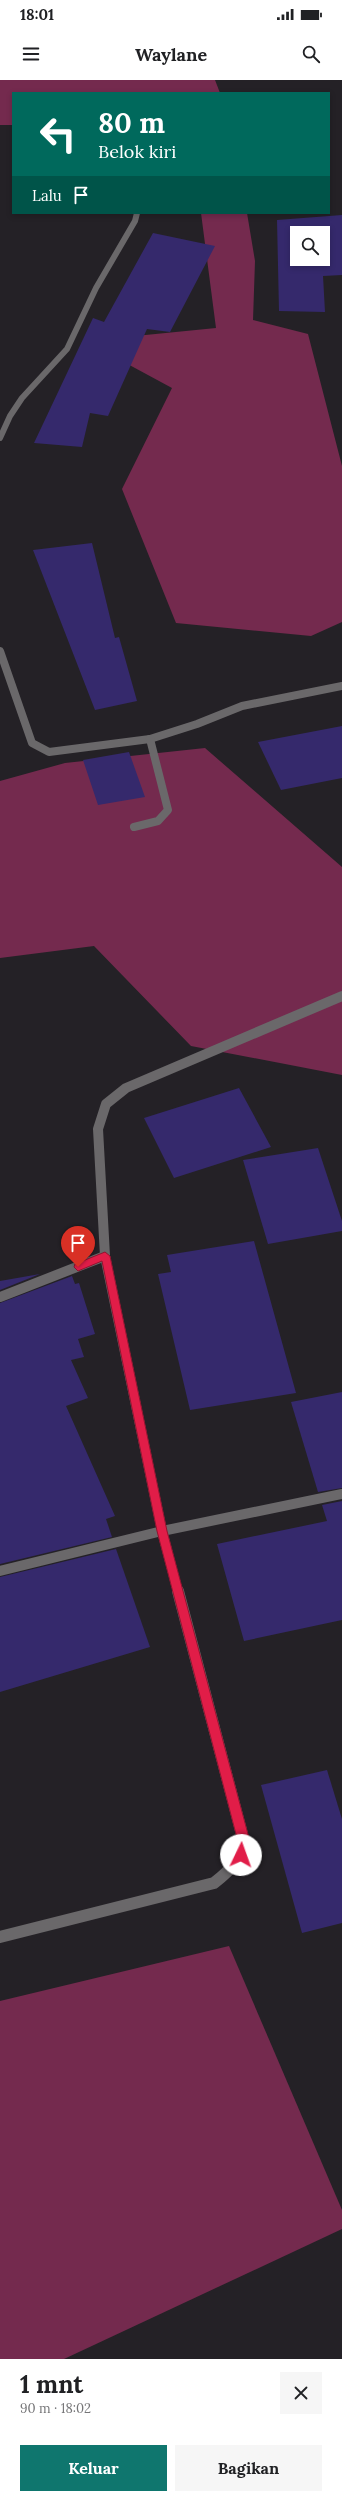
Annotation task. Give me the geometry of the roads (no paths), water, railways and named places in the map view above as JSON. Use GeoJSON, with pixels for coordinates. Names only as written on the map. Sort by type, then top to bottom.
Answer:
{"type":"FeatureCollection","features":[{"type":"Feature","properties":{"kind":"street"},"geometry":{"type":"LineString","coordinates":[[0,438],[10,416],[22,398],[67,349],[96,288],[135,221],[137,214]]}},
{"type":"Feature","properties":{"kind":"street"},"geometry":{"type":"LineString","coordinates":[[0,651],[32,744],[35,747],[49,752],[150,739],[197,724],[242,706],[342,686]]}},
{"type":"Feature","properties":{"kind":"street"},"geometry":{"type":"LineString","coordinates":[[134,827],[154,823],[164,818],[168,810],[150,739]]}},
{"type":"Feature","properties":{"kind":"street"},"geometry":{"type":"LineString","coordinates":[[0,1937],[214,1883],[232,1871],[241,1855],[243,1838],[162,1531],[105,1256],[98,1129],[106,1104],[126,1088],[157,1073],[342,996]]}},
{"type":"Feature","properties":{"kind":"street"},"geometry":{"type":"LineString","coordinates":[[0,1297],[105,1256]]}},
{"type":"Feature","properties":{"kind":"street"},"geometry":{"type":"LineString","coordinates":[[0,1571],[162,1531],[342,1494]]}}]}
